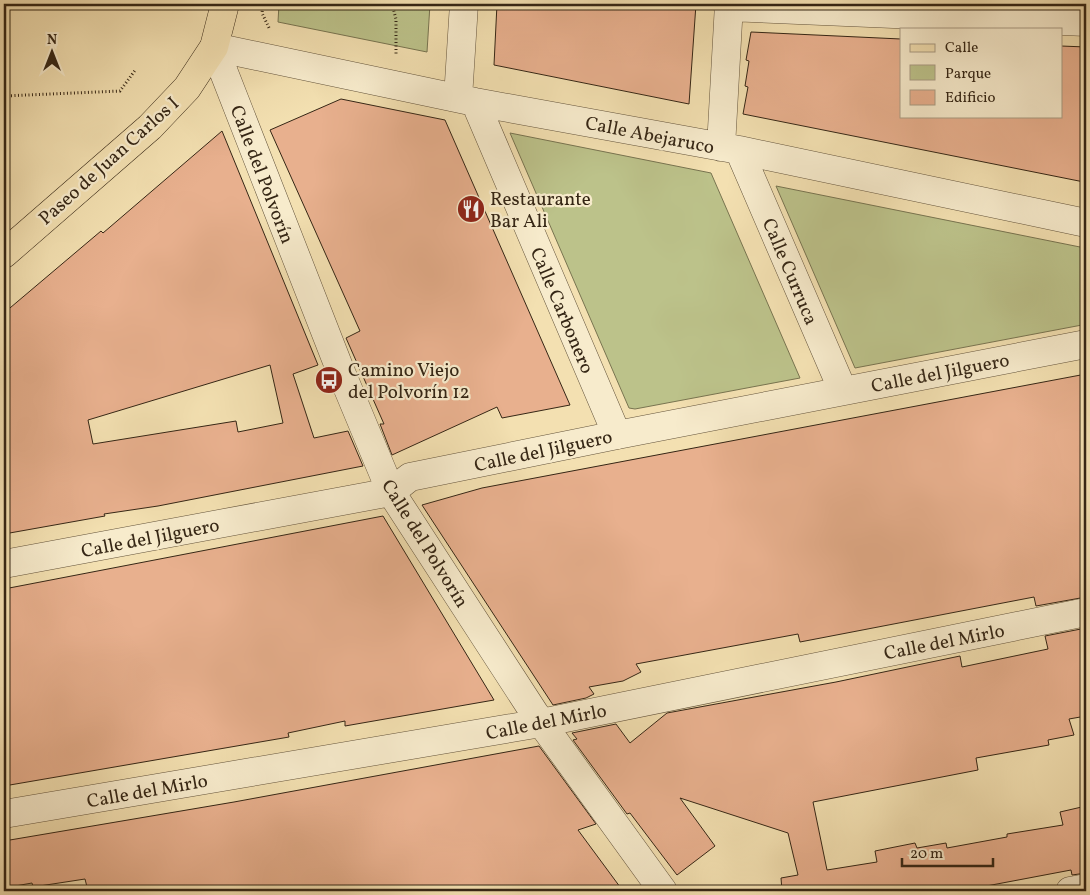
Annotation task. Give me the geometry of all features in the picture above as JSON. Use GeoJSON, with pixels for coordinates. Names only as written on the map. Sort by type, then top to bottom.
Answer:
{"type":"FeatureCollection","features":[{"type":"Feature","properties":{"kind":"main road","name":"Paseo de Juan Carlos I"},"geometry":{"type":"LineString","coordinates":[[4,254],[150,127],[187,88],[214,47],[225,4]]}},
{"type":"Feature","properties":{"kind":"street","name":"Calle Carbonero"},"geometry":{"type":"LineString","coordinates":[[464,4],[467,100],[617,435]]}},
{"type":"Feature","properties":{"kind":"street"},"geometry":{"type":"LineString","coordinates":[[728,6],[1086,22]]}},
{"type":"Feature","properties":{"kind":"street","name":"Calle Curruca"},"geometry":{"type":"LineString","coordinates":[[728,6],[730,149],[843,391]]}},
{"type":"Feature","properties":{"kind":"street","name":"Calle Abejaruco"},"geometry":{"type":"LineString","coordinates":[[214,47],[467,100],[730,149],[1086,223]]}},
{"type":"Feature","properties":{"kind":"street","name":"Calle del Polvorín"},"geometry":{"type":"LineString","coordinates":[[214,47],[340,372],[391,492],[541,723],[663,891]]}},
{"type":"Feature","properties":{"kind":"street","name":"Calle del Jilguero"},"geometry":{"type":"LineString","coordinates":[[4,564],[391,492],[410,477],[1086,344]]}},
{"type":"Feature","properties":{"kind":"street","name":"Calle del Mirlo"},"geometry":{"type":"LineString","coordinates":[[4,814],[541,723],[1086,612]]}},
{"type":"Feature","properties":{"kind":"street"},"geometry":{"type":"LineString","coordinates":[[1070,891],[1086,888]]}},
{"type":"Feature","properties":{"kind":"path"},"geometry":{"type":"LineString","coordinates":[[392,4],[396,19],[397,85]]}},
{"type":"Feature","properties":{"kind":"path"},"geometry":{"type":"LineString","coordinates":[[4,96],[120,91],[136,69]]}},
{"type":"Feature","properties":{"kind":"green space"},"geometry":{"type":"Polygon","coordinates":[[[279,4],[430,4],[427,52],[278,22],[279,4]]]}},
{"type":"Feature","properties":{"kind":"green space"},"geometry":{"type":"Polygon","coordinates":[[[510,133],[711,173],[800,378],[635,409],[629,408],[510,133]]]}},
{"type":"Feature","properties":{"kind":"green space"},"geometry":{"type":"Polygon","coordinates":[[[776,186],[1085,248],[1082,325],[855,368],[776,186]]]}},
{"type":"Feature","properties":{"kind":"building"},"geometry":{"type":"Polygon","coordinates":[[[497,4],[696,4],[689,104],[494,65],[497,4]]]}},
{"type":"Feature","properties":{"kind":"building"},"geometry":{"type":"Polygon","coordinates":[[[751,32],[900,39],[900,118],[1062,118],[1062,46],[1086,47],[1086,168],[1084,182],[743,114],[748,87],[745,86],[749,61],[746,60],[751,32]]]}},
{"type":"Feature","properties":{"kind":"building"},"geometry":{"type":"Polygon","coordinates":[[[341,99],[445,120],[570,405],[502,418],[497,407],[392,455],[380,424],[384,424],[346,338],[360,331],[270,130],[341,99]]]}},
{"type":"Feature","properties":{"kind":"building"},"geometry":{"type":"Polygon","coordinates":[[[222,131],[318,365],[293,374],[314,438],[348,431],[363,466],[4,534],[4,313],[101,231],[103,233],[222,131]],[[270,365],[88,420],[93,444],[236,421],[238,432],[283,423],[270,365]]]}},
{"type":"Feature","properties":{"kind":"building"},"geometry":{"type":"Polygon","coordinates":[[[1086,374],[1086,597],[1036,606],[1034,597],[800,642],[798,634],[636,664],[641,672],[623,681],[589,687],[594,694],[586,698],[553,705],[422,505],[482,488],[1086,374]]]}},
{"type":"Feature","properties":{"kind":"building"},"geometry":{"type":"Polygon","coordinates":[[[383,516],[494,700],[345,726],[345,721],[288,733],[289,737],[4,786],[4,589],[383,516]]]}},
{"type":"Feature","properties":{"kind":"building"},"geometry":{"type":"Polygon","coordinates":[[[1086,628],[1086,716],[1069,719],[1074,735],[1048,740],[1049,745],[976,758],[978,770],[813,802],[827,870],[877,862],[875,851],[915,843],[917,848],[946,843],[947,848],[1007,837],[1007,834],[1063,825],[1060,812],[1086,806],[1086,873],[1072,875],[1071,870],[960,891],[782,891],[781,878],[798,875],[788,833],[680,798],[715,846],[677,875],[630,813],[627,814],[573,740],[577,739],[572,733],[616,724],[630,743],[667,713],[836,682],[960,656],[962,667],[1048,649],[1045,636],[1086,628]]]}},
{"type":"Feature","properties":{"kind":"building"},"geometry":{"type":"Polygon","coordinates":[[[539,746],[596,824],[578,830],[623,891],[437,891],[437,886],[409,891],[88,891],[85,879],[33,887],[32,883],[4,888],[4,841],[234,802],[539,746]]]}},
{"type":"Feature","properties":{"kind":"place","name":"Restaurante Bar Ali"},"geometry":{"type":"Point","coordinates":[471,209]}},
{"type":"Feature","properties":{"kind":"place","name":"Camino Viejo del Polvorín 12"},"geometry":{"type":"Point","coordinates":[329,380]}}]}
